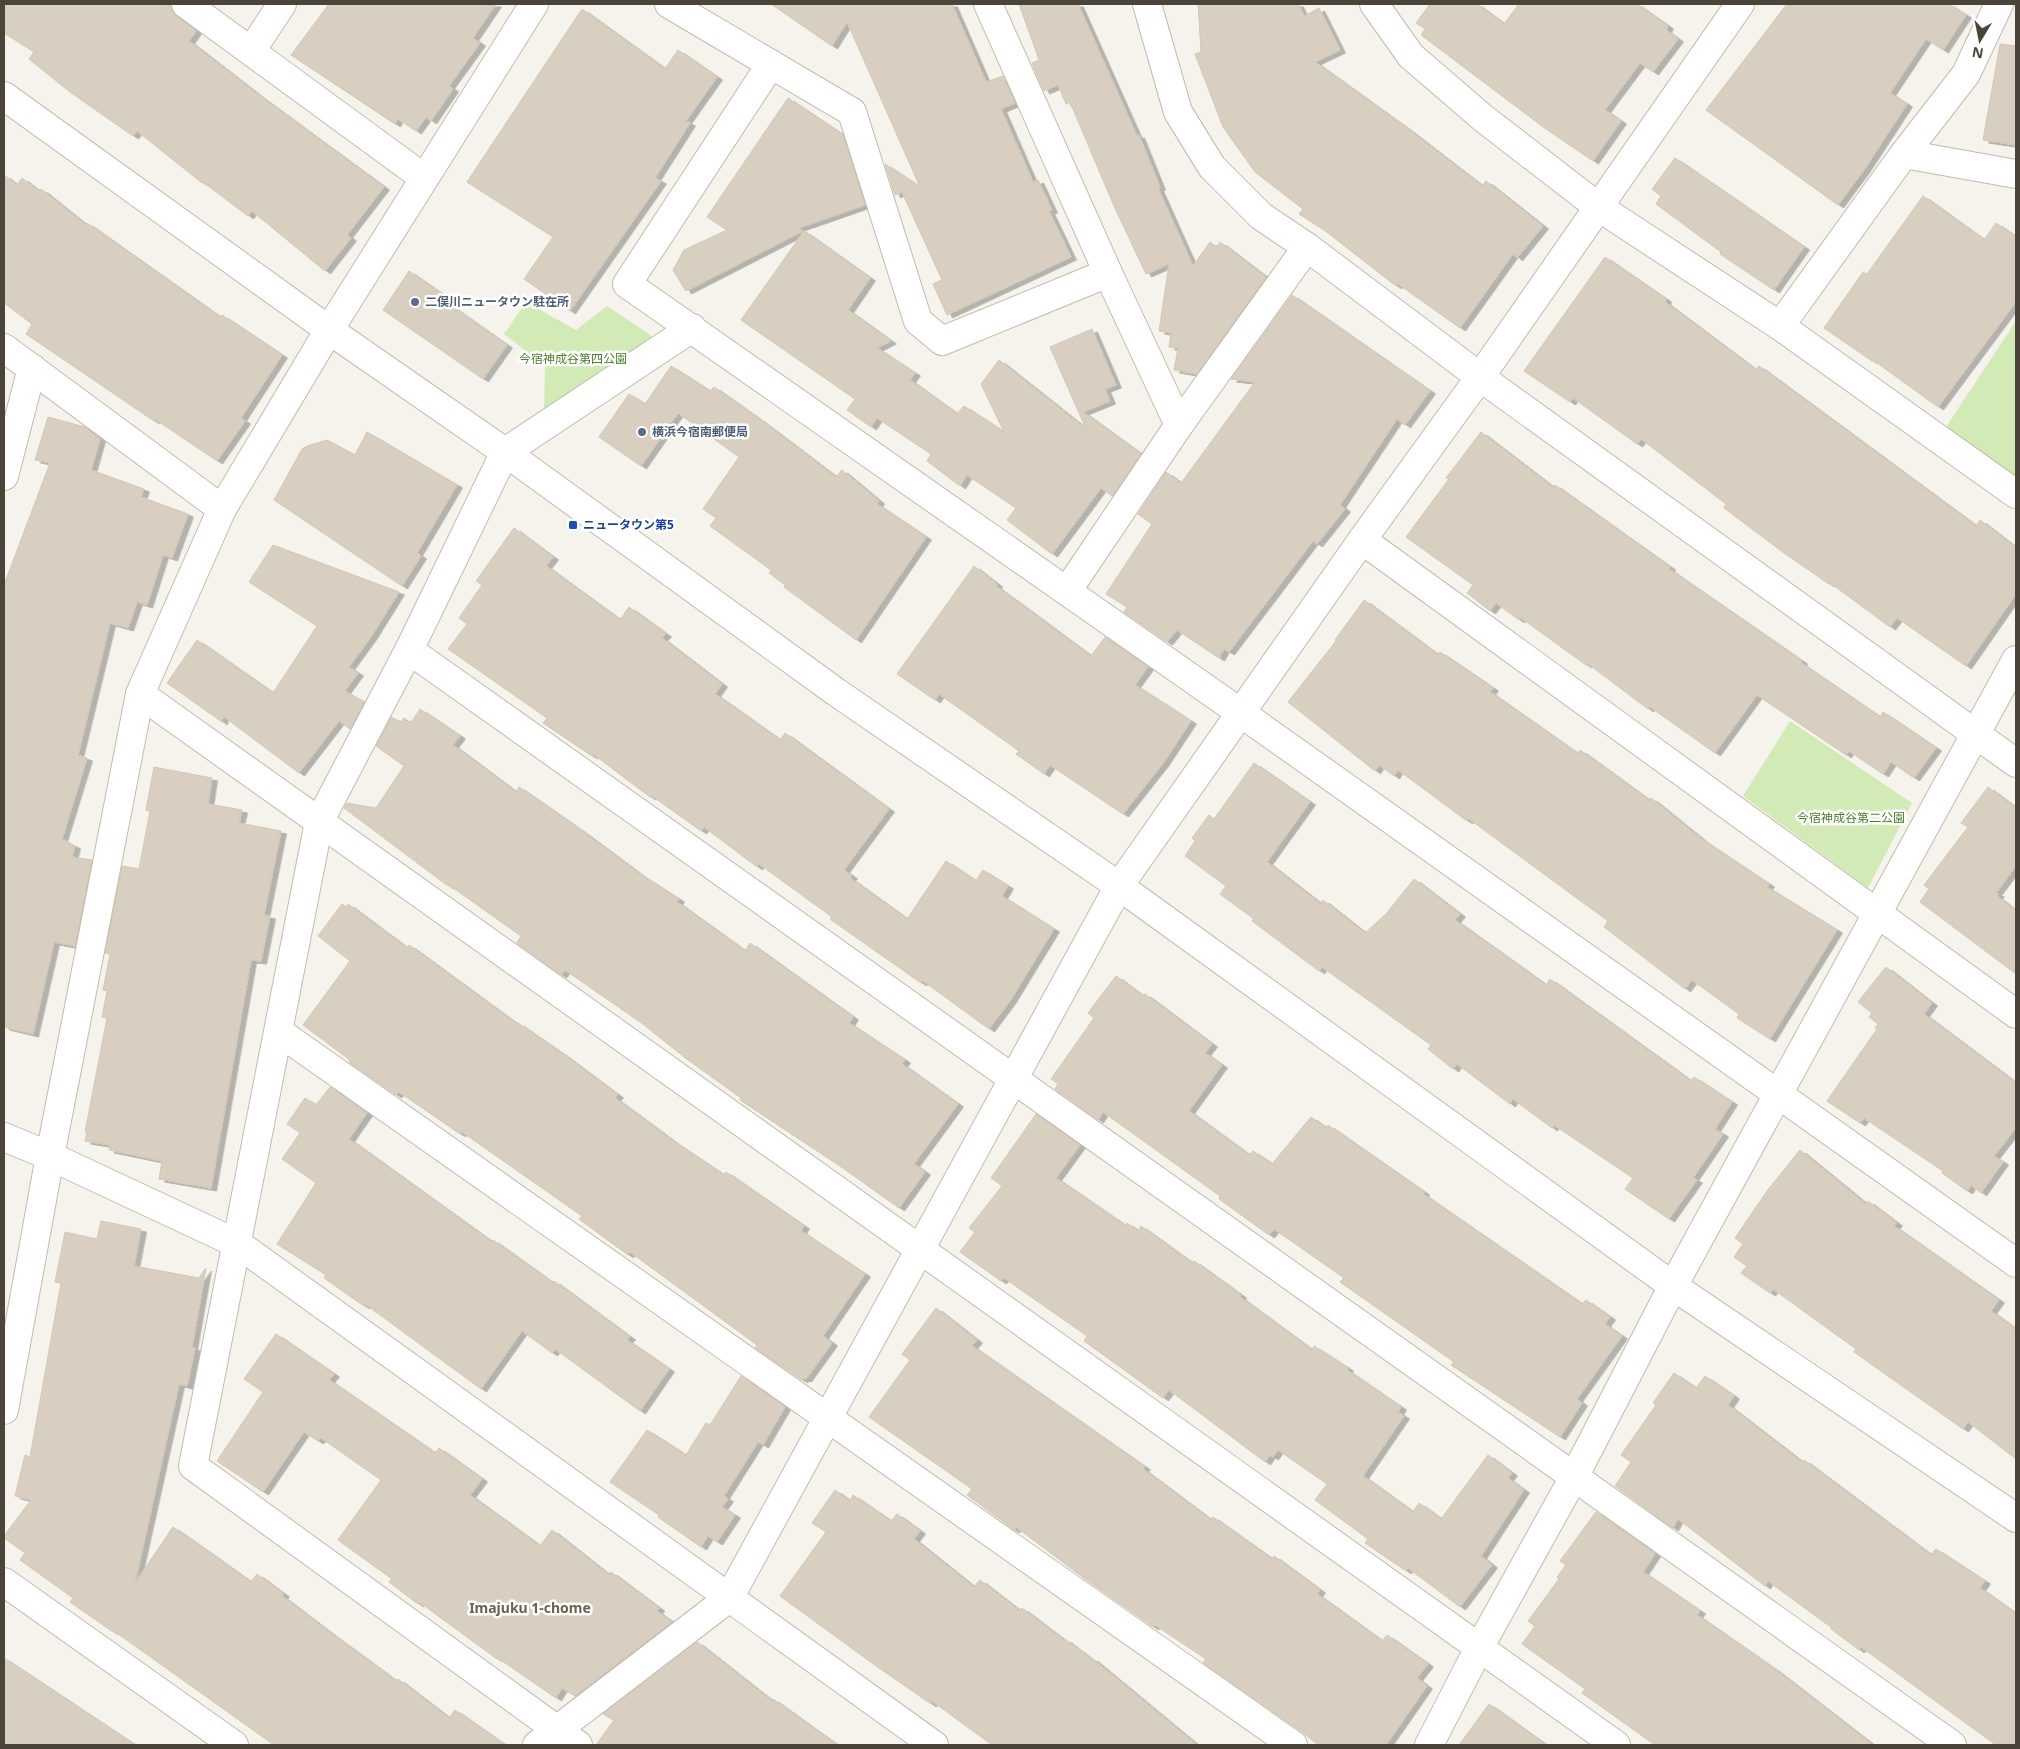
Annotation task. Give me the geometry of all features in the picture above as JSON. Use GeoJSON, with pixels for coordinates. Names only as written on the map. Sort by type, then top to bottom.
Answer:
{"type":"FeatureCollection","features":[{"type":"Feature","properties":{"kind":"street"},"geometry":{"type":"LineString","coordinates":[[186,4],[424,178]]}},
{"type":"Feature","properties":{"kind":"street"},"geometry":{"type":"LineString","coordinates":[[251,51],[282,4]]}},
{"type":"Feature","properties":{"kind":"street"},"geometry":{"type":"LineString","coordinates":[[4,1410],[9,1351],[50,1156],[140,694],[222,509],[328,330],[534,4]]}},
{"type":"Feature","properties":{"kind":"street"},"geometry":{"type":"LineString","coordinates":[[669,4],[852,112],[918,321],[942,341],[1108,273]]}},
{"type":"Feature","properties":{"kind":"street"},"geometry":{"type":"LineString","coordinates":[[988,4],[1108,273],[1179,425]]}},
{"type":"Feature","properties":{"kind":"street"},"geometry":{"type":"LineString","coordinates":[[1147,4],[1178,112],[1212,167],[1261,216],[1307,247],[1480,377],[2016,763]]}},
{"type":"Feature","properties":{"kind":"street"},"geometry":{"type":"LineString","coordinates":[[1374,4],[1411,56],[1483,118],[1597,206],[1780,326],[2016,494]]}},
{"type":"Feature","properties":{"kind":"street"},"geometry":{"type":"LineString","coordinates":[[692,328],[505,452],[409,650],[319,822],[280,1032],[193,1466],[557,1740],[729,1598],[1119,886],[1362,540],[1480,377],[1597,206],[1740,4]]}},
{"type":"Feature","properties":{"kind":"street"},"geometry":{"type":"LineString","coordinates":[[1780,326],[1904,154],[1966,74],[1999,4]]}},
{"type":"Feature","properties":{"kind":"street"},"geometry":{"type":"LineString","coordinates":[[771,64],[627,284],[1241,713],[2016,1263]]}},
{"type":"Feature","properties":{"kind":"street"},"geometry":{"type":"LineString","coordinates":[[4,96],[328,330],[505,452],[836,692],[1119,886],[1673,1286],[2016,1518]]}},
{"type":"Feature","properties":{"kind":"street"},"geometry":{"type":"LineString","coordinates":[[1904,154],[2016,174]]}},
{"type":"Feature","properties":{"kind":"street"},"geometry":{"type":"LineString","coordinates":[[1067,591],[1179,425],[1307,247]]}},
{"type":"Feature","properties":{"kind":"street"},"geometry":{"type":"LineString","coordinates":[[4,348],[222,509]]}},
{"type":"Feature","properties":{"kind":"street"},"geometry":{"type":"LineString","coordinates":[[4,476],[32,368]]}},
{"type":"Feature","properties":{"kind":"street"},"geometry":{"type":"LineString","coordinates":[[1362,540],[2016,1014]]}},
{"type":"Feature","properties":{"kind":"street"},"geometry":{"type":"LineString","coordinates":[[409,650],[1952,1745]]}},
{"type":"Feature","properties":{"kind":"street"},"geometry":{"type":"LineString","coordinates":[[1428,1745],[1479,1648],[1574,1477],[1673,1286],[2016,660]]}},
{"type":"Feature","properties":{"kind":"street"},"geometry":{"type":"LineString","coordinates":[[140,694],[1616,1745]]}},
{"type":"Feature","properties":{"kind":"street"},"geometry":{"type":"LineString","coordinates":[[280,1032],[1293,1745]]}},
{"type":"Feature","properties":{"kind":"street"},"geometry":{"type":"LineString","coordinates":[[4,1137],[50,1156],[238,1244],[934,1745]]}},
{"type":"Feature","properties":{"kind":"street"},"geometry":{"type":"LineString","coordinates":[[4,1582],[234,1745]]}},
{"type":"Feature","properties":{"kind":"green space","name":"今宿神成谷第四公園"},"geometry":{"type":"Polygon","coordinates":[[[526,302],[576,330],[607,306],[655,338],[544,414],[545,366],[504,334],[526,302]]]}},
{"type":"Feature","properties":{"kind":"green space"},"geometry":{"type":"Polygon","coordinates":[[[2016,321],[2016,476],[1946,427],[2016,321]]]}},
{"type":"Feature","properties":{"kind":"green space","name":"今宿神成谷第二公園"},"geometry":{"type":"Polygon","coordinates":[[[1790,721],[1912,803],[1868,888],[1743,796],[1790,721]]]}},
{"type":"Feature","properties":{"kind":"building"},"geometry":{"type":"Polygon","coordinates":[[[4,4],[171,4],[172,11],[176,16],[196,31],[189,41],[384,187],[347,235],[351,238],[325,271],[252,211],[248,216],[202,183],[137,131],[133,136],[70,92],[29,59],[34,52],[4,33],[4,4]]]}},
{"type":"Feature","properties":{"kind":"building"},"geometry":{"type":"Polygon","coordinates":[[[329,4],[496,4],[473,38],[480,43],[449,86],[453,89],[431,121],[426,117],[416,131],[398,119],[395,124],[291,55],[329,4]]]}},
{"type":"Feature","properties":{"kind":"building"},"geometry":{"type":"Polygon","coordinates":[[[771,4],[952,4],[986,82],[1003,76],[1015,103],[1001,109],[1033,182],[1038,180],[1052,210],[1049,211],[1071,257],[947,315],[933,284],[942,280],[902,192],[895,195],[885,164],[920,187],[847,22],[832,46],[771,4]]]}},
{"type":"Feature","properties":{"kind":"building"},"geometry":{"type":"Polygon","coordinates":[[[1019,4],[1078,4],[1137,136],[1139,135],[1160,187],[1158,188],[1193,266],[1210,242],[1217,247],[1220,242],[1266,277],[1197,374],[1174,370],[1178,348],[1169,347],[1171,333],[1159,331],[1169,264],[1146,274],[1114,206],[1070,102],[1066,104],[1058,85],[1044,91],[1032,63],[1039,60],[1019,4]]]}},
{"type":"Feature","properties":{"kind":"building"},"geometry":{"type":"Polygon","coordinates":[[[1198,4],[1298,4],[1304,16],[1319,8],[1340,50],[1315,62],[1408,129],[1482,186],[1486,181],[1543,226],[1517,258],[1513,254],[1460,328],[1398,284],[1396,286],[1324,230],[1299,214],[1303,209],[1255,172],[1223,127],[1195,54],[1201,52],[1198,4]]]}},
{"type":"Feature","properties":{"kind":"building"},"geometry":{"type":"Polygon","coordinates":[[[1430,4],[1477,4],[1504,24],[1519,4],[1637,4],[1668,26],[1666,30],[1678,39],[1653,72],[1640,63],[1605,110],[1621,121],[1593,161],[1546,129],[1421,35],[1425,29],[1416,23],[1430,4]]]}},
{"type":"Feature","properties":{"kind":"building"},"geometry":{"type":"Polygon","coordinates":[[[1787,4],[1949,4],[1966,15],[1943,50],[1926,39],[1890,93],[1907,104],[1864,170],[1838,205],[1706,110],[1787,4]]]}},
{"type":"Feature","properties":{"kind":"building"},"geometry":{"type":"Polygon","coordinates":[[[582,9],[665,69],[678,50],[717,77],[686,121],[690,123],[655,178],[661,181],[570,311],[524,279],[553,237],[467,182],[582,9]]]}},
{"type":"Feature","properties":{"kind":"building"},"geometry":{"type":"Polygon","coordinates":[[[2000,44],[2016,46],[2016,145],[1983,140],[2000,44]]]}},
{"type":"Feature","properties":{"kind":"building"},"geometry":{"type":"Polygon","coordinates":[[[788,98],[843,135],[865,205],[799,228],[803,231],[686,291],[673,270],[684,250],[727,230],[707,217],[788,98]]]}},
{"type":"Feature","properties":{"kind":"building"},"geometry":{"type":"Polygon","coordinates":[[[1675,158],[1804,247],[1774,290],[1720,254],[1721,252],[1656,204],[1661,196],[1652,189],[1675,158]]]}},
{"type":"Feature","properties":{"kind":"building"},"geometry":{"type":"Polygon","coordinates":[[[4,175],[17,185],[22,178],[39,191],[41,189],[86,225],[87,223],[220,317],[222,315],[282,355],[241,418],[245,421],[217,461],[155,419],[154,421],[26,334],[32,324],[4,303],[4,175]]]}},
{"type":"Feature","properties":{"kind":"building"},"geometry":{"type":"Polygon","coordinates":[[[1923,196],[1984,240],[1996,223],[2016,237],[2016,302],[1938,407],[1873,360],[1824,328],[1863,272],[1867,274],[1923,196]]]}},
{"type":"Feature","properties":{"kind":"building"},"geometry":{"type":"Polygon","coordinates":[[[804,231],[870,278],[848,310],[891,341],[877,348],[915,373],[910,380],[957,414],[964,406],[1004,432],[981,384],[999,360],[1086,429],[1050,347],[1092,329],[1116,385],[1105,389],[1110,401],[1083,412],[1141,454],[1112,496],[1101,488],[1052,554],[1007,520],[1016,508],[967,475],[960,486],[927,461],[931,454],[877,418],[871,427],[847,410],[855,399],[741,320],[804,231]]]}},
{"type":"Feature","properties":{"kind":"building"},"geometry":{"type":"Polygon","coordinates":[[[1605,257],[1666,299],[1665,302],[1756,370],[1759,366],[1976,526],[1980,520],[2016,548],[2016,594],[1966,666],[1897,618],[1890,627],[1829,582],[1829,584],[1784,553],[1724,508],[1726,504],[1641,439],[1637,444],[1573,398],[1570,402],[1524,371],[1605,257]]]}},
{"type":"Feature","properties":{"kind":"building"},"geometry":{"type":"Polygon","coordinates":[[[409,271],[445,296],[443,300],[507,345],[483,379],[383,310],[409,271]]]}},
{"type":"Feature","properties":{"kind":"building"},"geometry":{"type":"Polygon","coordinates":[[[1292,295],[1430,391],[1405,425],[1397,419],[1340,505],[1345,509],[1317,544],[1313,541],[1229,652],[1224,649],[1219,658],[1177,630],[1167,642],[1124,612],[1127,607],[1106,594],[1152,524],[1138,514],[1166,472],[1181,483],[1255,382],[1231,379],[1292,295]]]}},
{"type":"Feature","properties":{"kind":"building"},"geometry":{"type":"Polygon","coordinates":[[[671,366],[710,391],[714,387],[836,477],[842,470],[879,501],[877,504],[926,537],[856,640],[784,587],[785,585],[769,573],[771,570],[710,526],[716,518],[703,509],[739,457],[678,413],[641,466],[599,437],[629,394],[645,404],[671,366]]]}},
{"type":"Feature","properties":{"kind":"building"},"geometry":{"type":"Polygon","coordinates":[[[48,417],[85,427],[100,439],[91,470],[144,489],[141,497],[188,514],[172,558],[163,555],[147,605],[137,602],[128,628],[110,623],[78,755],[87,758],[62,839],[75,846],[72,857],[92,860],[75,946],[54,942],[33,1034],[4,1027],[4,585],[50,463],[35,460],[48,417]]]}},
{"type":"Feature","properties":{"kind":"building"},"geometry":{"type":"Polygon","coordinates":[[[367,432],[457,485],[417,553],[421,556],[402,586],[274,500],[302,449],[327,440],[355,455],[367,432]]]}},
{"type":"Feature","properties":{"kind":"building"},"geometry":{"type":"Polygon","coordinates":[[[1481,432],[1554,488],[1555,485],[1670,567],[1669,569],[1802,661],[1801,663],[1880,717],[1883,712],[1936,748],[1914,778],[1891,762],[1883,774],[1849,751],[1846,755],[1757,695],[1715,753],[1650,707],[1648,709],[1587,663],[1586,665],[1521,618],[1519,620],[1496,603],[1490,611],[1467,593],[1473,585],[1406,537],[1449,479],[1446,478],[1481,432]]]}},
{"type":"Feature","properties":{"kind":"building"},"geometry":{"type":"Polygon","coordinates":[[[514,528],[553,557],[546,566],[620,620],[629,607],[666,634],[662,638],[722,684],[715,694],[780,740],[785,733],[889,809],[844,870],[852,876],[850,878],[907,919],[946,861],[976,881],[983,870],[1008,886],[1002,896],[1054,929],[1010,1001],[989,1029],[923,981],[921,983],[830,919],[832,917],[759,864],[757,867],[704,827],[701,831],[652,796],[650,797],[593,754],[592,756],[543,723],[547,718],[448,649],[467,624],[459,618],[482,585],[476,581],[514,528]]]}},
{"type":"Feature","properties":{"kind":"building"},"geometry":{"type":"Polygon","coordinates":[[[273,545],[399,592],[371,637],[349,667],[358,673],[345,691],[364,702],[350,729],[339,721],[299,773],[223,716],[222,722],[167,683],[197,640],[273,693],[317,626],[249,582],[273,545]]]}},
{"type":"Feature","properties":{"kind":"building"},"geometry":{"type":"Polygon","coordinates":[[[974,566],[997,584],[996,586],[1091,656],[1105,637],[1148,667],[1135,685],[1191,721],[1164,762],[1123,814],[1050,765],[1044,774],[1016,754],[1019,751],[939,694],[935,700],[897,674],[974,566]]]}},
{"type":"Feature","properties":{"kind":"building"},"geometry":{"type":"Polygon","coordinates":[[[1364,600],[1438,655],[1440,652],[1493,688],[1490,692],[1578,754],[1580,750],[1649,800],[1651,798],[1703,840],[1769,884],[1767,887],[1837,930],[1770,1039],[1737,1018],[1739,1014],[1692,980],[1685,989],[1604,927],[1608,921],[1469,819],[1467,821],[1398,770],[1394,776],[1379,765],[1375,771],[1288,702],[1336,641],[1364,600]]]}},
{"type":"Feature","properties":{"kind":"building"},"geometry":{"type":"Polygon","coordinates":[[[420,709],[460,736],[453,745],[516,792],[519,787],[640,874],[679,899],[677,902],[745,951],[750,943],[853,1017],[849,1023],[905,1060],[902,1064],[958,1104],[914,1164],[925,1172],[899,1208],[840,1166],[740,1100],[741,1098],[684,1057],[643,1024],[565,970],[561,975],[517,943],[521,936],[448,886],[344,808],[347,803],[376,808],[404,766],[376,746],[391,717],[401,722],[404,718],[411,723],[420,709]]]}},
{"type":"Feature","properties":{"kind":"building"},"geometry":{"type":"Polygon","coordinates":[[[1254,763],[1310,802],[1267,862],[1321,904],[1323,900],[1365,933],[1386,914],[1414,879],[1460,914],[1455,920],[1546,985],[1550,979],[1691,1081],[1694,1077],[1732,1102],[1715,1129],[1723,1134],[1693,1178],[1697,1180],[1669,1219],[1625,1189],[1633,1178],[1554,1125],[1552,1128],[1513,1099],[1510,1104],[1457,1064],[1453,1069],[1428,1049],[1431,1045],[1322,967],[1319,971],[1252,921],[1254,919],[1220,894],[1226,886],[1185,856],[1195,841],[1192,838],[1209,815],[1214,819],[1254,763]]]}},
{"type":"Feature","properties":{"kind":"building"},"geometry":{"type":"Polygon","coordinates":[[[154,767],[212,778],[208,804],[242,810],[239,823],[281,831],[264,915],[270,916],[261,961],[251,960],[211,1188],[159,1179],[162,1161],[109,1150],[110,1145],[85,1141],[87,1133],[85,1132],[107,1018],[102,1017],[107,991],[103,990],[110,954],[105,953],[122,866],[139,869],[150,811],[146,810],[154,767]]]}},
{"type":"Feature","properties":{"kind":"building"},"geometry":{"type":"Polygon","coordinates":[[[1988,787],[2016,808],[2016,866],[1996,893],[1999,894],[1997,896],[2016,911],[2016,974],[1920,902],[1929,889],[1924,885],[1968,827],[1961,823],[1988,787]]]}},
{"type":"Feature","properties":{"kind":"building"},"geometry":{"type":"Polygon","coordinates":[[[342,904],[346,907],[348,904],[407,948],[409,945],[517,1024],[563,1054],[618,1095],[615,1098],[676,1143],[724,1175],[726,1172],[804,1226],[801,1231],[865,1274],[823,1336],[832,1343],[806,1379],[802,1380],[755,1348],[757,1345],[630,1252],[628,1255],[579,1219],[582,1216],[462,1132],[460,1134],[399,1092],[396,1095],[349,1062],[350,1060],[303,1025],[350,961],[318,936],[342,904]]]}},
{"type":"Feature","properties":{"kind":"building"},"geometry":{"type":"Polygon","coordinates":[[[1886,967],[1932,1003],[1924,1014],[2016,1083],[2016,1128],[1994,1156],[2003,1162],[1981,1193],[1971,1185],[1967,1191],[1942,1173],[1943,1171],[1864,1118],[1860,1123],[1827,1101],[1877,1029],[1875,1028],[1878,1024],[1869,1017],[1872,1013],[1858,1002],[1886,967]]]}},
{"type":"Feature","properties":{"kind":"building"},"geometry":{"type":"Polygon","coordinates":[[[1116,976],[1143,996],[1145,994],[1212,1044],[1205,1053],[1222,1065],[1189,1111],[1249,1155],[1253,1151],[1272,1164],[1311,1117],[1326,1128],[1328,1125],[1424,1192],[1423,1194],[1582,1304],[1586,1300],[1610,1317],[1605,1324],[1622,1336],[1577,1399],[1582,1403],[1560,1437],[1451,1365],[1454,1362],[1340,1282],[1344,1278],[1274,1229],[1269,1235],[1219,1199],[1220,1196],[1103,1112],[1098,1120],[1055,1089],[1058,1084],[1051,1079],[1094,1018],[1088,1013],[1116,976]]]}},
{"type":"Feature","properties":{"kind":"building"},"geometry":{"type":"Polygon","coordinates":[[[330,1087],[367,1113],[349,1139],[492,1242],[493,1240],[553,1283],[554,1281],[630,1337],[627,1340],[669,1369],[640,1411],[555,1349],[552,1353],[522,1331],[481,1389],[365,1304],[364,1306],[324,1278],[326,1275],[277,1244],[316,1183],[282,1159],[300,1133],[287,1124],[305,1098],[316,1105],[330,1087]]]}},
{"type":"Feature","properties":{"kind":"building"},"geometry":{"type":"Polygon","coordinates":[[[1036,1114],[1080,1145],[1056,1178],[1126,1226],[1127,1223],[1138,1231],[1141,1226],[1192,1263],[1194,1261],[1312,1350],[1314,1346],[1348,1368],[1347,1370],[1401,1407],[1398,1412],[1404,1416],[1363,1476],[1413,1512],[1419,1503],[1441,1519],[1488,1455],[1512,1473],[1508,1478],[1524,1490],[1481,1556],[1492,1565],[1460,1607],[1408,1568],[1406,1571],[1365,1543],[1368,1539],[1315,1500],[1327,1484],[1278,1450],[1273,1457],[1270,1455],[1265,1462],[1169,1390],[1163,1398],[1084,1341],[1087,1336],[1004,1278],[1001,1281],[960,1252],[975,1232],[969,1228],[1002,1186],[991,1178],[1036,1114]]]}},
{"type":"Feature","properties":{"kind":"building"},"geometry":{"type":"Polygon","coordinates":[[[1800,1150],[1866,1204],[1868,1201],[1897,1223],[1894,1226],[1999,1300],[1991,1311],[2016,1329],[2016,1459],[1968,1422],[1963,1429],[1854,1352],[1856,1349],[1773,1289],[1770,1293],[1741,1273],[1747,1266],[1734,1257],[1743,1244],[1735,1238],[1767,1191],[1800,1150]]]}},
{"type":"Feature","properties":{"kind":"building"},"geometry":{"type":"Polygon","coordinates":[[[101,1221],[141,1229],[134,1266],[199,1278],[206,1268],[192,1347],[195,1348],[187,1386],[179,1384],[135,1583],[173,1527],[251,1582],[257,1574],[284,1594],[282,1596],[332,1634],[396,1681],[398,1679],[449,1718],[455,1710],[505,1745],[274,1745],[114,1631],[70,1602],[73,1598],[20,1560],[25,1553],[4,1538],[4,1536],[31,1500],[15,1496],[25,1455],[30,1457],[61,1283],[55,1282],[65,1232],[97,1239],[101,1221]]]}},
{"type":"Feature","properties":{"kind":"building"},"geometry":{"type":"Polygon","coordinates":[[[936,1308],[977,1340],[972,1346],[1145,1467],[1143,1469],[1211,1520],[1213,1517],[1272,1559],[1274,1556],[1320,1590],[1317,1594],[1382,1641],[1387,1635],[1428,1664],[1417,1678],[1427,1686],[1386,1745],[1318,1745],[1203,1663],[1206,1659],[1155,1625],[1153,1627],[1016,1527],[1014,1530],[967,1495],[972,1489],[869,1417],[910,1360],[902,1354],[936,1308]]]}},
{"type":"Feature","properties":{"kind":"building"},"geometry":{"type":"Polygon","coordinates":[[[276,1334],[334,1374],[329,1380],[435,1453],[439,1448],[482,1479],[470,1495],[540,1546],[552,1530],[609,1575],[611,1572],[659,1608],[657,1611],[672,1622],[575,1696],[562,1688],[556,1698],[497,1659],[419,1602],[418,1604],[389,1582],[392,1579],[338,1540],[381,1480],[321,1438],[318,1441],[304,1432],[263,1492],[217,1461],[263,1392],[244,1379],[276,1334]]]}},
{"type":"Feature","properties":{"kind":"building"},"geometry":{"type":"Polygon","coordinates":[[[1674,1373],[1696,1388],[1705,1376],[1734,1396],[1728,1405],[1802,1462],[1804,1460],[1931,1555],[1936,1549],[1985,1581],[1980,1588],[2016,1614],[2016,1745],[1996,1745],[1861,1647],[1859,1650],[1768,1581],[1765,1586],[1678,1519],[1673,1528],[1615,1486],[1631,1462],[1621,1455],[1656,1405],[1653,1403],[1674,1373]]]}},
{"type":"Feature","properties":{"kind":"building"},"geometry":{"type":"Polygon","coordinates":[[[741,1376],[785,1407],[763,1445],[758,1442],[724,1496],[728,1499],[722,1507],[735,1515],[717,1542],[708,1536],[701,1547],[658,1517],[659,1515],[610,1482],[647,1430],[686,1455],[706,1423],[710,1425],[741,1376]]]}},
{"type":"Feature","properties":{"kind":"building"},"geometry":{"type":"Polygon","coordinates":[[[835,1490],[850,1501],[853,1495],[891,1521],[897,1514],[920,1531],[914,1539],[974,1587],[980,1580],[1020,1611],[1022,1608],[1064,1640],[1092,1658],[1197,1745],[992,1745],[932,1701],[931,1704],[872,1663],[780,1596],[826,1532],[812,1523],[835,1490]]]}},
{"type":"Feature","properties":{"kind":"building"},"geometry":{"type":"Polygon","coordinates":[[[1596,1512],[1655,1554],[1643,1572],[1700,1611],[1697,1615],[1776,1670],[1873,1745],[1655,1745],[1582,1693],[1585,1689],[1522,1644],[1535,1626],[1528,1621],[1559,1579],[1557,1577],[1566,1565],[1560,1561],[1596,1512]]]}},
{"type":"Feature","properties":{"kind":"building"},"geometry":{"type":"Polygon","coordinates":[[[697,1642],[772,1701],[773,1699],[837,1745],[596,1745],[614,1720],[603,1714],[697,1642]]]}},
{"type":"Feature","properties":{"kind":"building"},"geometry":{"type":"Polygon","coordinates":[[[4,1658],[135,1745],[4,1745],[4,1658]]]}},
{"type":"Feature","properties":{"kind":"building"},"geometry":{"type":"Polygon","coordinates":[[[1489,1704],[1546,1745],[1459,1745],[1489,1704]]]}},
{"type":"Feature","properties":{"kind":"place","name":"二俣川ニュータウン駐在所"},"geometry":{"type":"Point","coordinates":[415,302]}},
{"type":"Feature","properties":{"kind":"place","name":"横浜今宿南郵便局"},"geometry":{"type":"Point","coordinates":[642,432]}},
{"type":"Feature","properties":{"kind":"place","name":"ニュータウン第5"},"geometry":{"type":"Point","coordinates":[573,525]}},
{"type":"Feature","properties":{"kind":"district","name":"Imajuku 1-chome"},"geometry":{"type":"Point","coordinates":[530,1608]}}]}
